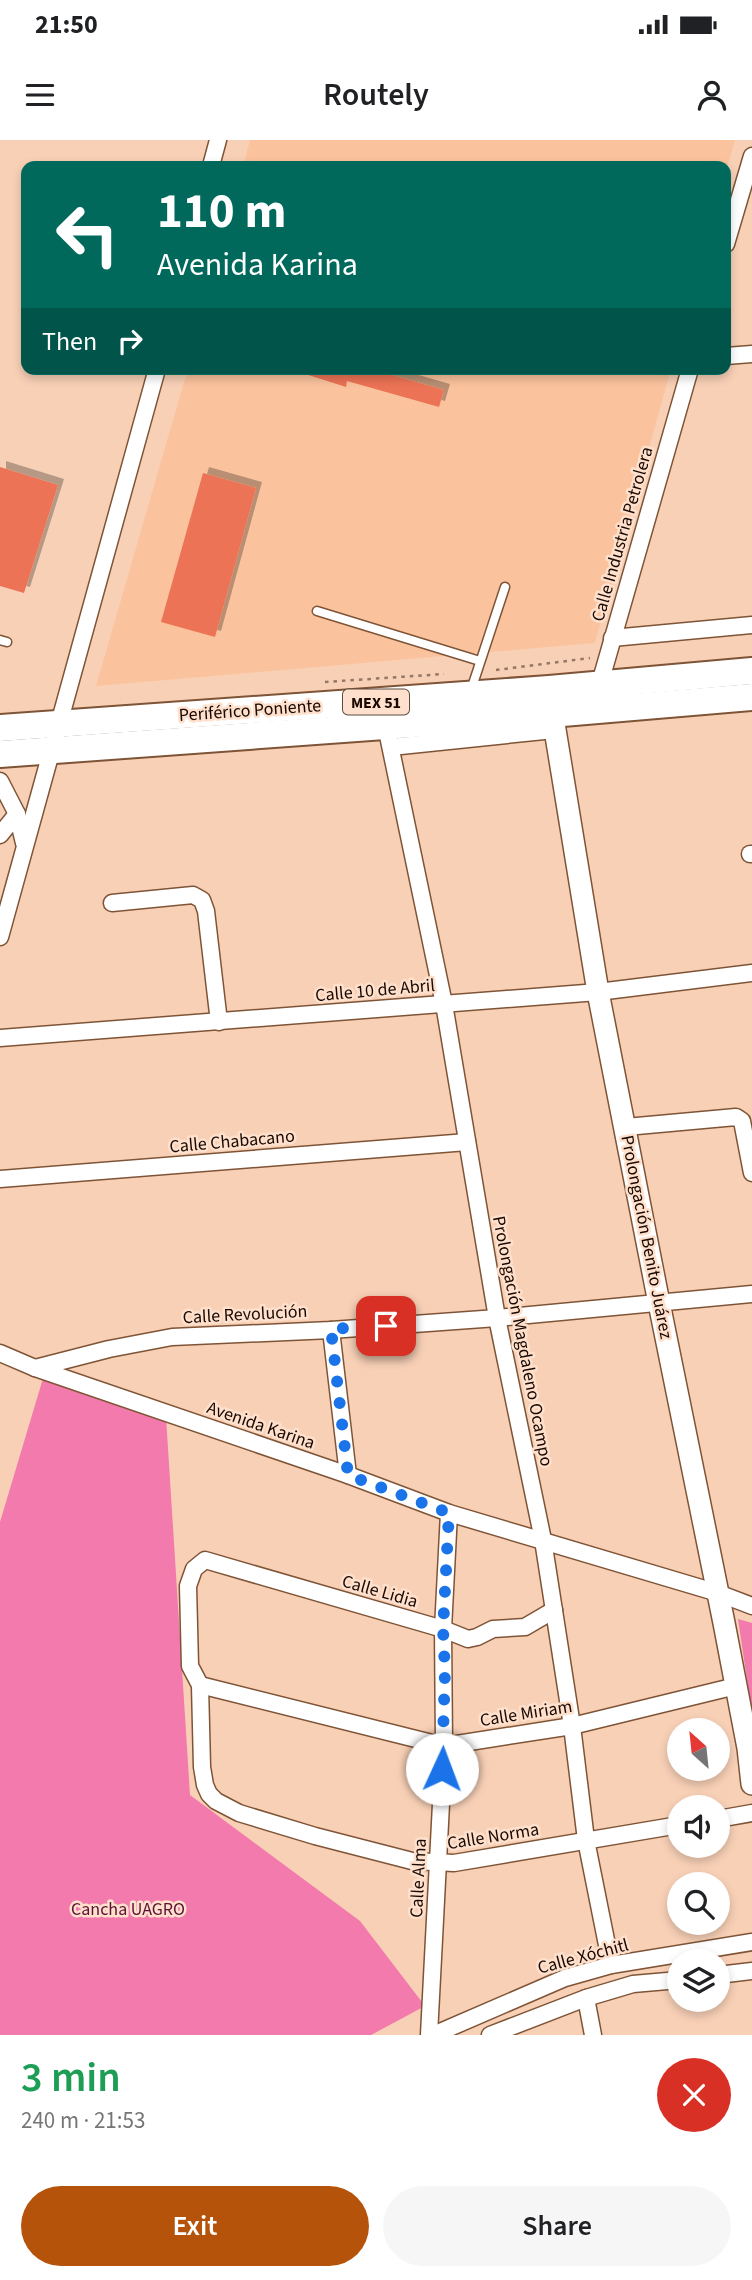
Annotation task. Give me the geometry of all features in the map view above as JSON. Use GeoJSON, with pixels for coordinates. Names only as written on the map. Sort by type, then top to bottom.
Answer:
{"type":"FeatureCollection","features":[{"type":"Feature","properties":{"kind":"main road","name":"Periférico Poniente"},"geometry":{"type":"LineString","coordinates":[[0,728],[472,696],[551,711],[597,698],[752,671]]}},
{"type":"Feature","properties":{"kind":"main road","name":"Periférico Poniente"},"geometry":{"type":"LineString","coordinates":[[0,754],[54,749],[388,736],[472,696]]}},
{"type":"Feature","properties":{"kind":"main road","name":"Periférico Poniente"},"geometry":{"type":"LineString","coordinates":[[597,698],[752,697]]}},
{"type":"Feature","properties":{"kind":"street"},"geometry":{"type":"LineString","coordinates":[[212,161],[218,140]]}},
{"type":"Feature","properties":{"kind":"street"},"geometry":{"type":"LineString","coordinates":[[731,227],[752,156]]}},
{"type":"Feature","properties":{"kind":"street"},"geometry":{"type":"LineString","coordinates":[[731,356],[752,354]]}},
{"type":"Feature","properties":{"kind":"street"},"geometry":{"type":"LineString","coordinates":[[0,937],[155,375]]}},
{"type":"Feature","properties":{"kind":"street","name":"Calle Industria Petrolera"},"geometry":{"type":"LineString","coordinates":[[597,698],[688,375]]}},
{"type":"Feature","properties":{"kind":"street"},"geometry":{"type":"LineString","coordinates":[[612,638],[752,625]]}},
{"type":"Feature","properties":{"kind":"street"},"geometry":{"type":"LineString","coordinates":[[388,736],[551,711]]}},
{"type":"Feature","properties":{"kind":"street","name":"Prolongación Benito Juárez"},"geometry":{"type":"LineString","coordinates":[[551,711],[598,992],[719,1593],[748,1748],[752,1784]]}},
{"type":"Feature","properties":{"kind":"street","name":"Prolongación Magdaleno Ocampo"},"geometry":{"type":"LineString","coordinates":[[388,736],[444,1004],[497,1318],[543,1540],[572,1726],[586,1840],[611,1965]]}},
{"type":"Feature","properties":{"kind":"street"},"geometry":{"type":"LineString","coordinates":[[0,781],[17,814],[25,849]]}},
{"type":"Feature","properties":{"kind":"street"},"geometry":{"type":"LineString","coordinates":[[0,835],[17,814]]}},
{"type":"Feature","properties":{"kind":"street"},"geometry":{"type":"LineString","coordinates":[[112,903],[193,895],[202,900],[206,911],[219,1022]]}},
{"type":"Feature","properties":{"kind":"street","name":"Calle 10 de Abril"},"geometry":{"type":"LineString","coordinates":[[0,1038],[598,992],[752,973]]}},
{"type":"Feature","properties":{"kind":"street"},"geometry":{"type":"LineString","coordinates":[[626,1127],[736,1117],[742,1121],[752,1173]]}},
{"type":"Feature","properties":{"kind":"street","name":"Calle Chabacano"},"geometry":{"type":"LineString","coordinates":[[0,1179],[467,1142]]}},
{"type":"Feature","properties":{"kind":"street","name":"Calle Revolución"},"geometry":{"type":"LineString","coordinates":[[35,1368],[109,1349],[172,1337],[497,1318],[752,1294]]}},
{"type":"Feature","properties":{"kind":"street"},"geometry":{"type":"LineString","coordinates":[[331,1329],[348,1475]]}},
{"type":"Feature","properties":{"kind":"street","name":"Avenida Karina"},"geometry":{"type":"LineString","coordinates":[[0,1353],[35,1368],[348,1475],[449,1513],[719,1593],[752,1606]]}},
{"type":"Feature","properties":{"kind":"street","name":"Calle Alma"},"geometry":{"type":"LineString","coordinates":[[431,2035],[444,1746],[443,1629],[449,1513]]}},
{"type":"Feature","properties":{"kind":"street","name":"Calle Lidia"},"geometry":{"type":"LineString","coordinates":[[200,1685],[190,1666],[188,1586],[194,1569],[205,1560],[443,1629],[468,1639],[493,1629],[524,1627],[554,1610]]}},
{"type":"Feature","properties":{"kind":"street","name":"Calle Miriam"},"geometry":{"type":"LineString","coordinates":[[200,1685],[444,1746],[572,1726],[736,1686]]}},
{"type":"Feature","properties":{"kind":"street","name":"Calle Norma"},"geometry":{"type":"LineString","coordinates":[[200,1685],[205,1785],[216,1801],[239,1813],[412,1861],[438,1864],[667,1827]]}},
{"type":"Feature","properties":{"kind":"street"},"geometry":{"type":"LineString","coordinates":[[730,1817],[752,1813]]}},
{"type":"Feature","properties":{"kind":"street","name":"Calle Xóchitl"},"geometry":{"type":"LineString","coordinates":[[431,2035],[565,1978],[611,1965],[752,1941]]}},
{"type":"Feature","properties":{"kind":"street"},"geometry":{"type":"LineString","coordinates":[[730,1974],[752,1971]]}},
{"type":"Feature","properties":{"kind":"street"},"geometry":{"type":"LineString","coordinates":[[490,2035],[586,1998],[633,1984],[667,1980]]}},
{"type":"Feature","properties":{"kind":"street"},"geometry":{"type":"LineString","coordinates":[[586,1998],[593,2035]]}},
{"type":"Feature","properties":{"kind":"lane"},"geometry":{"type":"LineString","coordinates":[[472,696],[480,661],[505,587]]}},
{"type":"Feature","properties":{"kind":"lane"},"geometry":{"type":"LineString","coordinates":[[317,611],[480,661]]}},
{"type":"Feature","properties":{"kind":"path"},"geometry":{"type":"LineString","coordinates":[[314,683],[425,674],[472,696],[607,656]]}},
{"type":"Feature","properties":{"kind":"shaded area"},"geometry":{"type":"Polygon","coordinates":[[[250,140],[735,140],[729,161],[244,161],[250,140]]]}},
{"type":"Feature","properties":{"kind":"shaded area"},"geometry":{"type":"Polygon","coordinates":[[[188,375],[669,375],[595,643],[96,686],[188,375]]]}},
{"type":"Feature","properties":{"kind":"green space","name":"Cancha UAGRO"},"geometry":{"type":"Polygon","coordinates":[[[44,1375],[166,1417],[190,1795],[360,1921],[425,2006],[371,2035],[0,2035],[0,1522],[44,1375]]]}},
{"type":"Feature","properties":{"kind":"green space"},"geometry":{"type":"Polygon","coordinates":[[[738,1619],[752,1623],[752,1714],[738,1619]]]}},
{"type":"Feature","properties":{"kind":"building"},"geometry":{"type":"Polygon","coordinates":[[[308,375],[392,375],[444,390],[439,407],[347,381],[346,387],[308,375]]]}},
{"type":"Feature","properties":{"kind":"building"},"geometry":{"type":"Polygon","coordinates":[[[0,467],[58,485],[24,593],[0,586],[0,467]]]}},
{"type":"Feature","properties":{"kind":"building"},"geometry":{"type":"Polygon","coordinates":[[[203,473],[256,488],[215,637],[161,622],[203,473]]]}},
{"type":"Feature","properties":{"kind":"route"},"geometry":{"type":"LineString","coordinates":[[386,1326],[331,1329],[348,1475],[449,1513],[443,1629],[445,1671],[442,1769]]}}]}
